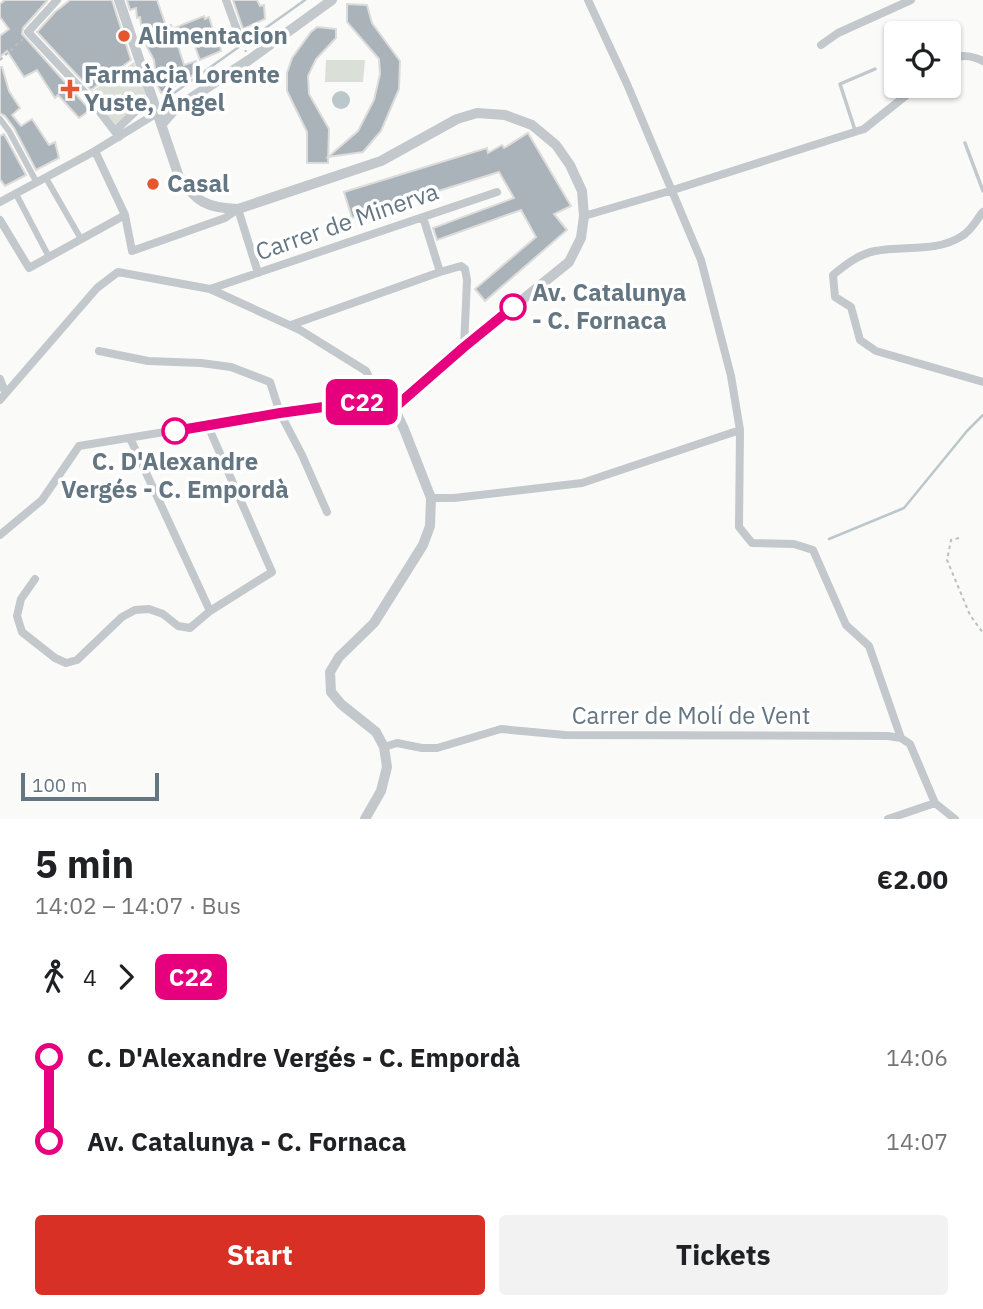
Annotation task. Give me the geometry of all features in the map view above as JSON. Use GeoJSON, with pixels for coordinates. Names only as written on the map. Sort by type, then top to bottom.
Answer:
{"type":"FeatureCollection","features":[{"type":"Feature","properties":{"kind":"street"},"geometry":{"type":"LineString","coordinates":[[119,0],[179,177],[190,193],[203,202],[220,208],[238,209]]}},
{"type":"Feature","properties":{"kind":"street"},"geometry":{"type":"LineString","coordinates":[[226,0],[237,30]]}},
{"type":"Feature","properties":{"kind":"street"},"geometry":{"type":"LineString","coordinates":[[162,124],[176,108],[332,0]]}},
{"type":"Feature","properties":{"kind":"street"},"geometry":{"type":"LineString","coordinates":[[588,0],[627,84],[701,260],[731,376],[740,430],[739,527],[752,542],[794,544],[813,550],[846,625],[869,646],[901,738],[910,744],[935,803],[955,819]]}},
{"type":"Feature","properties":{"kind":"street"},"geometry":{"type":"LineString","coordinates":[[821,45],[838,33],[912,0]]}},
{"type":"Feature","properties":{"kind":"street"},"geometry":{"type":"LineString","coordinates":[[53,2],[28,33],[87,95],[119,137]]}},
{"type":"Feature","properties":{"kind":"street"},"geometry":{"type":"LineString","coordinates":[[961,56],[968,55],[983,61]]}},
{"type":"Feature","properties":{"kind":"street"},"geometry":{"type":"LineString","coordinates":[[584,216],[856,132],[864,129],[903,98]]}},
{"type":"Feature","properties":{"kind":"street"},"geometry":{"type":"LineString","coordinates":[[119,137],[118,128],[140,107],[155,108]]}},
{"type":"Feature","properties":{"kind":"street"},"geometry":{"type":"LineString","coordinates":[[0,202],[119,137],[155,108]]}},
{"type":"Feature","properties":{"kind":"street"},"geometry":{"type":"LineString","coordinates":[[95,151],[125,215],[132,251],[225,218],[238,209],[381,161],[457,119],[477,113],[505,114],[532,125],[556,145],[570,165],[582,191],[584,216],[581,238],[569,262],[388,407]]}},
{"type":"Feature","properties":{"kind":"street"},"geometry":{"type":"LineString","coordinates":[[0,118],[37,183]]}},
{"type":"Feature","properties":{"kind":"street"},"geometry":{"type":"LineString","coordinates":[[46,178],[81,239]]}},
{"type":"Feature","properties":{"kind":"street","name":"Carrer de Minerva"},"geometry":{"type":"LineString","coordinates":[[209,289],[497,192]]}},
{"type":"Feature","properties":{"kind":"street"},"geometry":{"type":"LineString","coordinates":[[16,194],[49,257]]}},
{"type":"Feature","properties":{"kind":"street"},"geometry":{"type":"LineString","coordinates":[[238,209],[258,273]]}},
{"type":"Feature","properties":{"kind":"street"},"geometry":{"type":"LineString","coordinates":[[983,212],[972,228],[950,242],[922,248],[874,251],[846,263],[833,275],[835,297],[851,307],[860,340],[876,351],[983,382]]}},
{"type":"Feature","properties":{"kind":"street"},"geometry":{"type":"LineString","coordinates":[[0,220],[29,268],[125,215]]}},
{"type":"Feature","properties":{"kind":"street"},"geometry":{"type":"LineString","coordinates":[[423,217],[440,272]]}},
{"type":"Feature","properties":{"kind":"street"},"geometry":{"type":"LineString","coordinates":[[291,325],[461,266],[465,269],[467,280],[464,347]]}},
{"type":"Feature","properties":{"kind":"street"},"geometry":{"type":"LineString","coordinates":[[3,396],[97,288],[118,272],[209,289],[291,325],[366,371],[404,429],[430,498],[430,526],[423,545],[374,623],[339,657],[330,672],[331,692],[341,704],[376,732],[384,747],[387,767],[381,791],[365,819]]}},
{"type":"Feature","properties":{"kind":"street"},"geometry":{"type":"LineString","coordinates":[[99,351],[148,361],[231,367],[270,382],[280,413],[327,512]]}},
{"type":"Feature","properties":{"kind":"street"},"geometry":{"type":"LineString","coordinates":[[0,379],[3,396]]}},
{"type":"Feature","properties":{"kind":"street"},"geometry":{"type":"LineString","coordinates":[[0,535],[42,500],[79,446],[367,401],[388,407]]}},
{"type":"Feature","properties":{"kind":"street"},"geometry":{"type":"LineString","coordinates":[[35,579],[21,599],[17,616],[22,632],[55,658],[66,663],[76,660],[122,617],[135,610],[149,609],[163,614],[178,626],[190,628],[210,611],[272,572],[208,426]]}},
{"type":"Feature","properties":{"kind":"street"},"geometry":{"type":"LineString","coordinates":[[430,498],[454,498],[582,483],[740,430]]}},
{"type":"Feature","properties":{"kind":"street"},"geometry":{"type":"LineString","coordinates":[[131,438],[210,611]]}},
{"type":"Feature","properties":{"kind":"street","name":"Carrer de Molí de Vent"},"geometry":{"type":"LineString","coordinates":[[384,747],[397,743],[437,748],[501,729],[565,734],[901,738]]}},
{"type":"Feature","properties":{"kind":"street"},"geometry":{"type":"LineString","coordinates":[[888,819],[935,803]]}},
{"type":"Feature","properties":{"kind":"lane"},"geometry":{"type":"LineString","coordinates":[[856,132],[840,84],[875,69]]}},
{"type":"Feature","properties":{"kind":"lane"},"geometry":{"type":"LineString","coordinates":[[965,143],[983,191]]}},
{"type":"Feature","properties":{"kind":"path"},"geometry":{"type":"LineString","coordinates":[[237,30],[249,60]]}},
{"type":"Feature","properties":{"kind":"path"},"geometry":{"type":"LineString","coordinates":[[0,60],[28,33]]}},
{"type":"Feature","properties":{"kind":"path"},"geometry":{"type":"LineString","coordinates":[[959,538],[951,540],[947,561],[970,615],[983,633]]}},
{"type":"Feature","properties":{"kind":"shaded area"},"geometry":{"type":"Polygon","coordinates":[[[326,60],[365,60],[363,82],[325,82],[326,60]]]}},
{"type":"Feature","properties":{"kind":"shaded area"},"geometry":{"type":"Polygon","coordinates":[[[134,62],[146,87],[145,97],[114,126],[87,95],[134,62]]]}},
{"type":"Feature","properties":{"kind":"shaded area"},"geometry":{"type":"Polygon","coordinates":[[[341,91],[347,94],[350,100],[347,106],[341,109],[335,106],[332,100],[335,94],[341,91]]]}},
{"type":"Feature","properties":{"kind":"building"},"geometry":{"type":"Polygon","coordinates":[[[5,0],[47,1],[23,28],[22,34],[90,110],[79,118],[58,95],[55,98],[37,70],[24,77],[7,51],[0,57],[0,36],[9,29],[0,17],[0,4],[5,0]]]}},
{"type":"Feature","properties":{"kind":"building"},"geometry":{"type":"Polygon","coordinates":[[[70,0],[112,0],[131,60],[91,90],[37,32],[70,0]]]}},
{"type":"Feature","properties":{"kind":"building"},"geometry":{"type":"Polygon","coordinates":[[[127,0],[157,0],[166,26],[171,25],[172,29],[204,16],[205,19],[209,17],[221,51],[200,60],[190,33],[176,39],[184,65],[196,61],[199,71],[161,93],[140,17],[137,18],[136,8],[130,10],[127,0]]]}},
{"type":"Feature","properties":{"kind":"building"},"geometry":{"type":"Polygon","coordinates":[[[233,0],[257,0],[260,6],[264,5],[265,19],[243,29],[233,0]]]}},
{"type":"Feature","properties":{"kind":"building"},"geometry":{"type":"Polygon","coordinates":[[[347,4],[367,5],[372,23],[400,61],[399,89],[381,131],[363,152],[328,157],[358,131],[374,100],[380,74],[379,59],[347,22],[347,4]]]}},
{"type":"Feature","properties":{"kind":"building"},"geometry":{"type":"Polygon","coordinates":[[[317,27],[336,29],[336,38],[316,59],[308,76],[309,94],[329,129],[328,163],[307,163],[307,132],[287,91],[287,73],[292,58],[317,27]]]}},
{"type":"Feature","properties":{"kind":"building"},"geometry":{"type":"Polygon","coordinates":[[[0,67],[9,91],[20,108],[12,115],[21,126],[32,119],[49,145],[55,142],[59,158],[36,170],[14,128],[0,113],[0,67]]]}},
{"type":"Feature","properties":{"kind":"building"},"geometry":{"type":"Polygon","coordinates":[[[528,133],[571,206],[554,214],[567,230],[485,301],[475,289],[536,237],[521,210],[437,240],[433,228],[514,198],[499,172],[352,218],[344,192],[487,148],[488,153],[502,145],[504,148],[528,133]]]}},
{"type":"Feature","properties":{"kind":"building"},"geometry":{"type":"Polygon","coordinates":[[[4,134],[26,175],[5,186],[0,179],[0,136],[4,134]]]}},
{"type":"Feature","properties":{"kind":"waterway"},"geometry":{"type":"LineString","coordinates":[[174,93],[305,0]]}},
{"type":"Feature","properties":{"kind":"waterway"},"geometry":{"type":"LineString","coordinates":[[829,539],[904,508],[983,415]]}},
{"type":"Feature","properties":{"kind":"bus line","name":"C22"},"geometry":{"type":"LineString","coordinates":[[175,431],[367,401],[394,408],[513,307]]}},
{"type":"Feature","properties":{"kind":"place","name":"Alimentacion"},"geometry":{"type":"Point","coordinates":[124,36]}},
{"type":"Feature","properties":{"kind":"place","name":"Farmàcia Lorente Yuste, Ángel"},"geometry":{"type":"Point","coordinates":[70,89]}},
{"type":"Feature","properties":{"kind":"place","name":"Casal"},"geometry":{"type":"Point","coordinates":[153,184]}},
{"type":"Feature","properties":{"kind":"place","name":"Av. Catalunya - C. Fornaca"},"geometry":{"type":"Point","coordinates":[513,307]}},
{"type":"Feature","properties":{"kind":"place","name":"C. D'Alexandre Vergés - C. Empordà"},"geometry":{"type":"Point","coordinates":[175,431]}}]}
